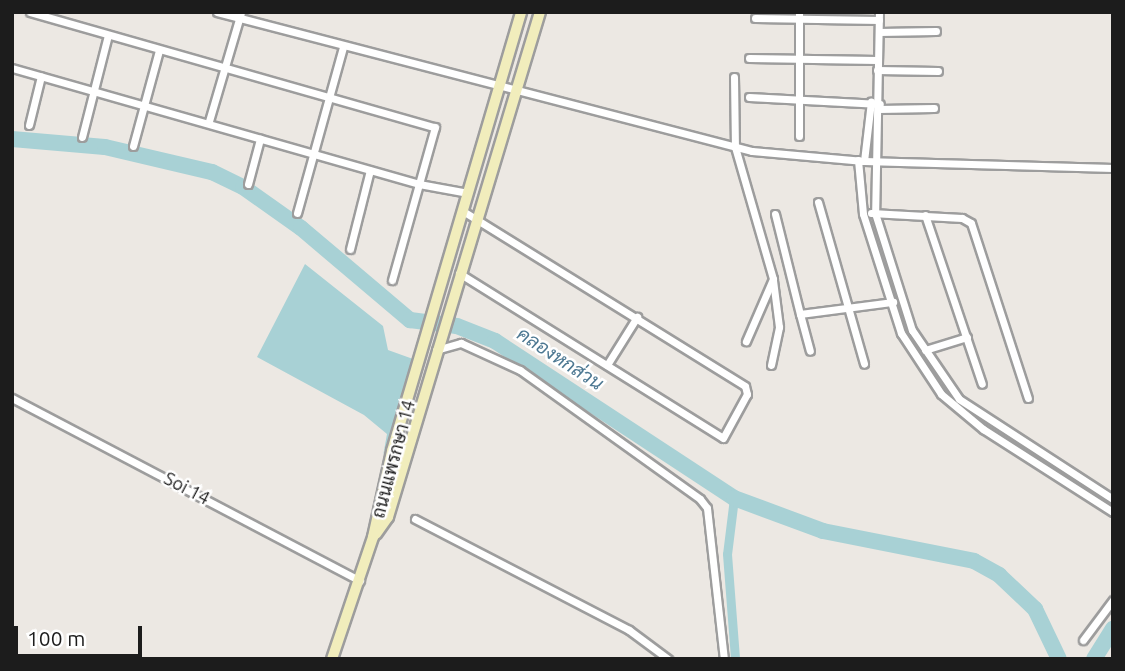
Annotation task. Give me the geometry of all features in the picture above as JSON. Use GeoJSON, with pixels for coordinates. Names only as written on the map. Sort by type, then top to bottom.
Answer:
{"type":"FeatureCollection","features":[{"type":"Feature","properties":{"kind":"main road","name":"ถนนแพรกษา 14"},"geometry":{"type":"LineString","coordinates":[[373,537],[392,451],[521,12]]}},
{"type":"Feature","properties":{"kind":"main road","name":"ถนนแพรกษา 14"},"geometry":{"type":"LineString","coordinates":[[373,537],[388,517],[436,346],[540,12]]}},
{"type":"Feature","properties":{"kind":"main road"},"geometry":{"type":"LineString","coordinates":[[332,659],[373,537]]}},
{"type":"Feature","properties":{"kind":"street"},"geometry":{"type":"LineString","coordinates":[[30,12],[328,99],[435,127],[392,280]]}},
{"type":"Feature","properties":{"kind":"street"},"geometry":{"type":"LineString","coordinates":[[217,12],[240,15],[343,47],[499,89],[735,147],[877,161],[1113,168]]}},
{"type":"Feature","properties":{"kind":"street"},"geometry":{"type":"LineString","coordinates":[[209,121],[240,15]]}},
{"type":"Feature","properties":{"kind":"street"},"geometry":{"type":"LineString","coordinates":[[799,16],[799,136]]}},
{"type":"Feature","properties":{"kind":"street"},"geometry":{"type":"LineString","coordinates":[[755,18],[879,16],[877,92],[880,106],[875,213],[901,301],[925,350],[949,388],[990,422],[1113,499]]}},
{"type":"Feature","properties":{"kind":"street"},"geometry":{"type":"LineString","coordinates":[[879,32],[936,31]]}},
{"type":"Feature","properties":{"kind":"street"},"geometry":{"type":"LineString","coordinates":[[82,137],[108,35]]}},
{"type":"Feature","properties":{"kind":"street"},"geometry":{"type":"LineString","coordinates":[[297,213],[343,47]]}},
{"type":"Feature","properties":{"kind":"street"},"geometry":{"type":"LineString","coordinates":[[133,146],[159,50]]}},
{"type":"Feature","properties":{"kind":"street"},"geometry":{"type":"LineString","coordinates":[[749,58],[877,60]]}},
{"type":"Feature","properties":{"kind":"street"},"geometry":{"type":"LineString","coordinates":[[12,68],[209,121],[260,139],[419,184],[468,193]]}},
{"type":"Feature","properties":{"kind":"street"},"geometry":{"type":"LineString","coordinates":[[877,70],[938,71]]}},
{"type":"Feature","properties":{"kind":"street"},"geometry":{"type":"LineString","coordinates":[[29,125],[41,76]]}},
{"type":"Feature","properties":{"kind":"street"},"geometry":{"type":"LineString","coordinates":[[734,77],[735,147],[773,279],[779,327],[771,365]]}},
{"type":"Feature","properties":{"kind":"street"},"geometry":{"type":"LineString","coordinates":[[877,92],[870,106],[861,160],[863,214],[906,343],[942,394],[983,429],[1113,512]]}},
{"type":"Feature","properties":{"kind":"street"},"geometry":{"type":"LineString","coordinates":[[749,97],[934,108]]}},
{"type":"Feature","properties":{"kind":"street"},"geometry":{"type":"LineString","coordinates":[[248,184],[260,139]]}},
{"type":"Feature","properties":{"kind":"street"},"geometry":{"type":"LineString","coordinates":[[350,249],[370,170]]}},
{"type":"Feature","properties":{"kind":"street"},"geometry":{"type":"LineString","coordinates":[[818,202],[864,364]]}},
{"type":"Feature","properties":{"kind":"street"},"geometry":{"type":"LineString","coordinates":[[459,273],[725,437],[748,390],[477,216],[463,211]]}},
{"type":"Feature","properties":{"kind":"street"},"geometry":{"type":"LineString","coordinates":[[775,214],[810,351]]}},
{"type":"Feature","properties":{"kind":"street"},"geometry":{"type":"LineString","coordinates":[[863,214],[962,218],[971,223],[1028,398]]}},
{"type":"Feature","properties":{"kind":"street"},"geometry":{"type":"LineString","coordinates":[[925,215],[982,384]]}},
{"type":"Feature","properties":{"kind":"street"},"geometry":{"type":"LineString","coordinates":[[746,341],[773,279]]}},
{"type":"Feature","properties":{"kind":"street"},"geometry":{"type":"LineString","coordinates":[[800,314],[901,301]]}},
{"type":"Feature","properties":{"kind":"street"},"geometry":{"type":"LineString","coordinates":[[607,365],[637,317]]}},
{"type":"Feature","properties":{"kind":"street"},"geometry":{"type":"LineString","coordinates":[[925,350],[967,337]]}},
{"type":"Feature","properties":{"kind":"street"},"geometry":{"type":"LineString","coordinates":[[436,346],[461,343],[501,360],[567,401],[700,499],[707,508],[724,659]]}},
{"type":"Feature","properties":{"kind":"street","name":"Soi 14"},"geometry":{"type":"LineString","coordinates":[[12,398],[360,581]]}},
{"type":"Feature","properties":{"kind":"street"},"geometry":{"type":"LineString","coordinates":[[983,429],[990,422]]}},
{"type":"Feature","properties":{"kind":"street"},"geometry":{"type":"LineString","coordinates":[[1063,480],[1068,471]]}},
{"type":"Feature","properties":{"kind":"street"},"geometry":{"type":"LineString","coordinates":[[415,519],[629,630],[668,659]]}},
{"type":"Feature","properties":{"kind":"street"},"geometry":{"type":"LineString","coordinates":[[1083,640],[1113,600]]}},
{"type":"Feature","properties":{"kind":"water"},"geometry":{"type":"Polygon","coordinates":[[[305,264],[383,326],[388,350],[413,359],[383,456],[387,434],[364,415],[257,357],[305,264]]]}},
{"type":"Feature","properties":{"kind":"waterway","name":"คลองหกส่วน"},"geometry":{"type":"LineString","coordinates":[[12,139],[105,147],[212,172],[243,187],[301,228],[410,320],[457,326],[495,341],[734,498],[823,531],[974,561],[999,575],[1035,609],[1059,659]]}},
{"type":"Feature","properties":{"kind":"waterway"},"geometry":{"type":"LineString","coordinates":[[734,498],[727,554],[735,659]]}},
{"type":"Feature","properties":{"kind":"waterway"},"geometry":{"type":"LineString","coordinates":[[1094,659],[1113,629]]}}]}
